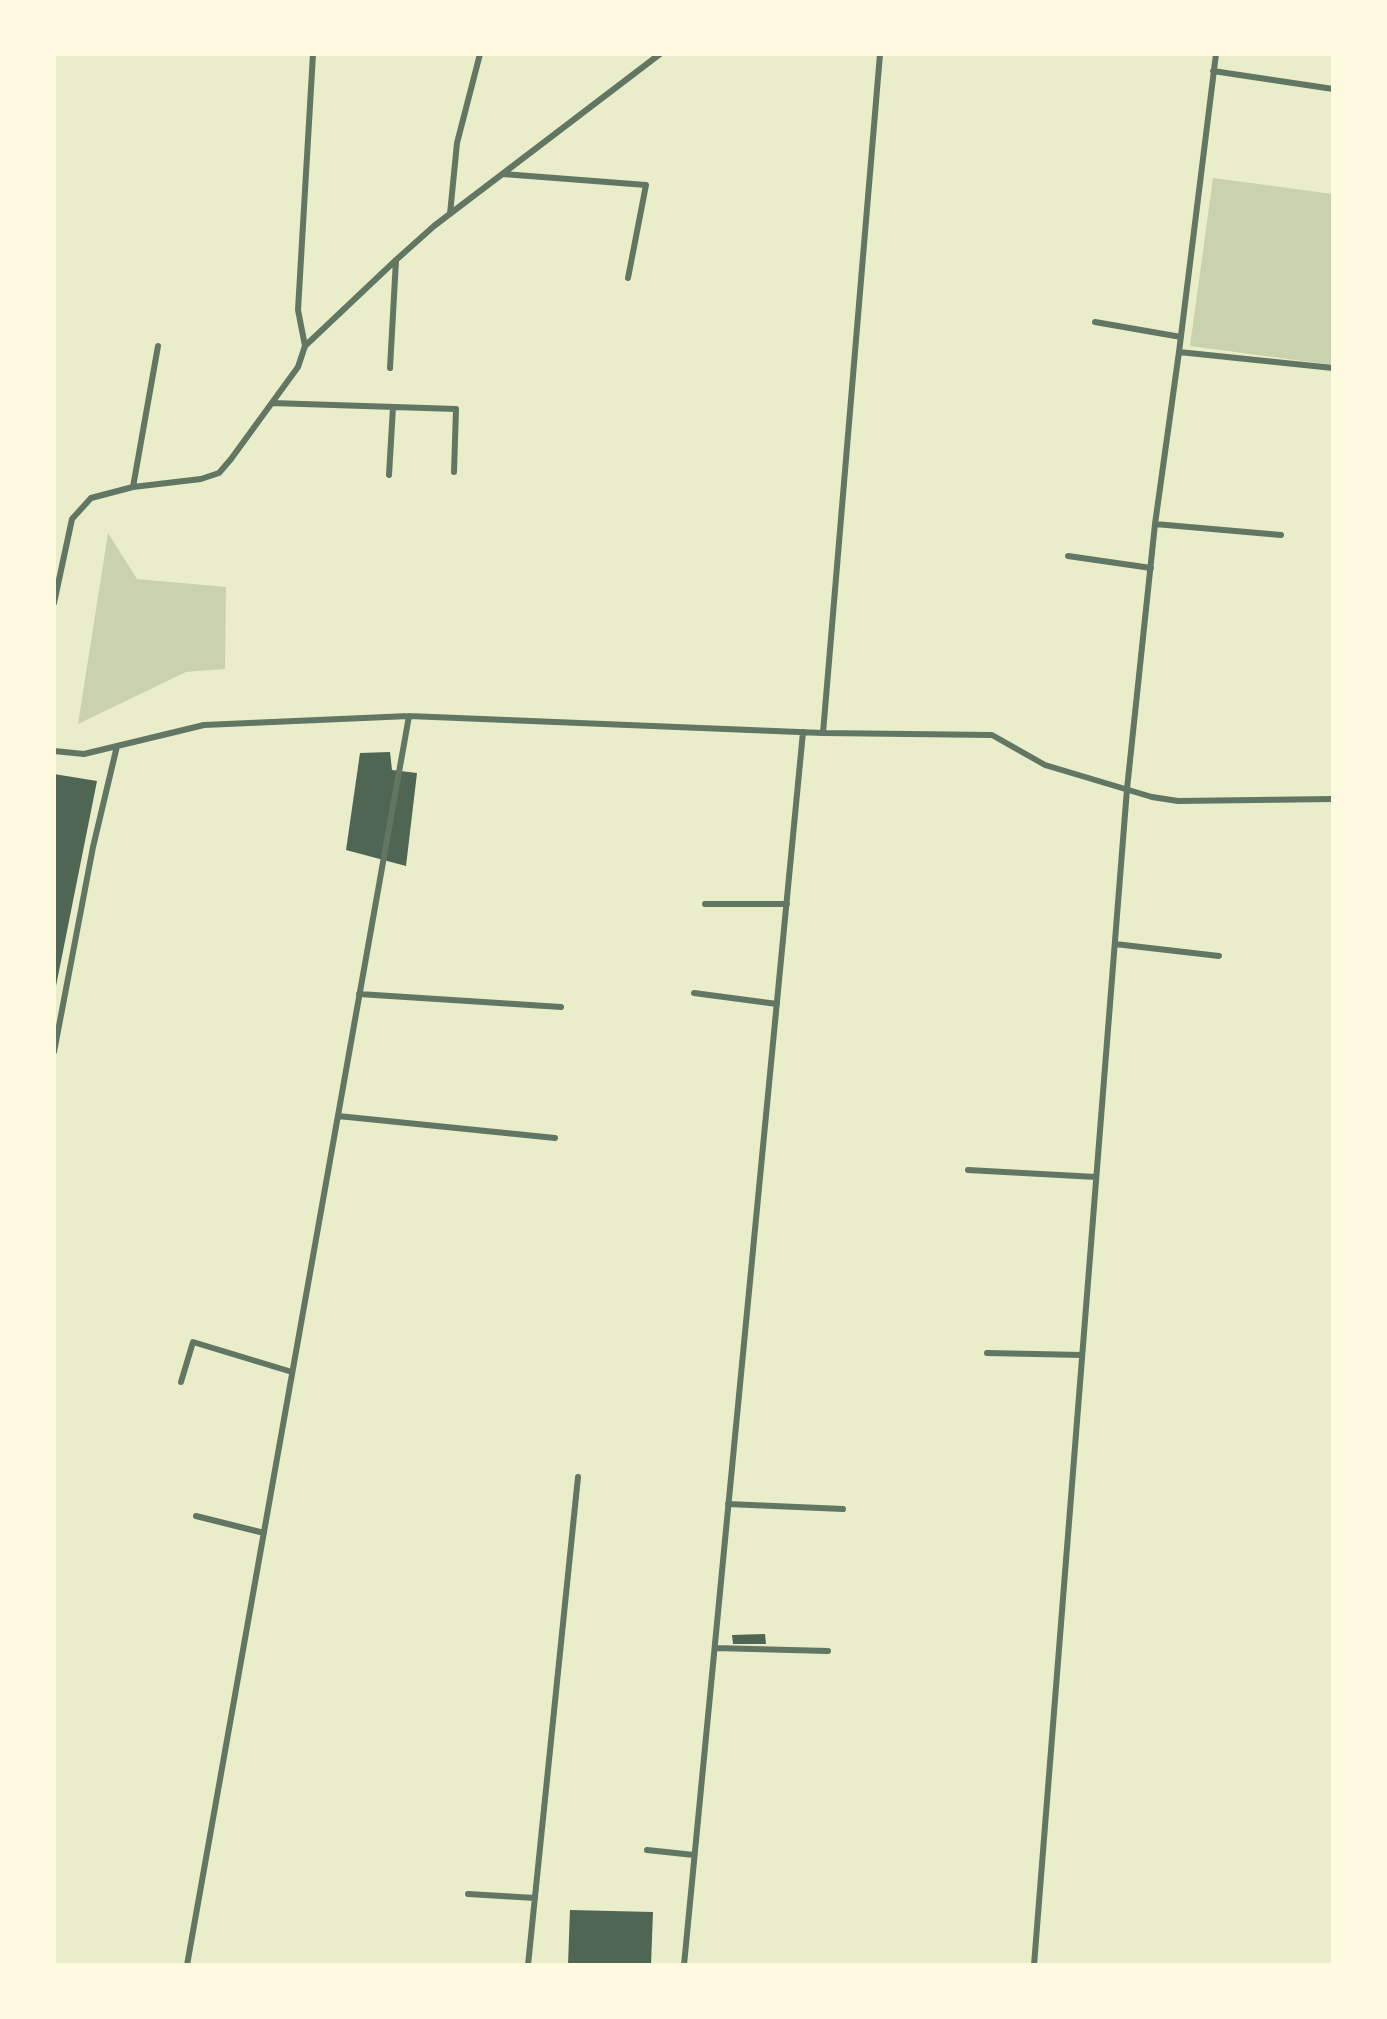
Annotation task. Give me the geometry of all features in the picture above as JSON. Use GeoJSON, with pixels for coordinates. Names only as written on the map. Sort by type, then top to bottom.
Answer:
{"type":"FeatureCollection","features":[{"type":"Feature","properties":{"kind":"street"},"geometry":{"type":"LineString","coordinates":[[305,346],[298,310],[313,54]]}},
{"type":"Feature","properties":{"kind":"street"},"geometry":{"type":"LineString","coordinates":[[450,214],[457,142],[480,54]]}},
{"type":"Feature","properties":{"kind":"street"},"geometry":{"type":"LineString","coordinates":[[54,603],[72,519],[91,498],[133,487],[201,479],[219,473],[298,367],[305,346],[396,260],[450,214],[660,54]]}},
{"type":"Feature","properties":{"kind":"street"},"geometry":{"type":"LineString","coordinates":[[823,733],[879,54]]}},
{"type":"Feature","properties":{"kind":"street"},"geometry":{"type":"LineString","coordinates":[[1034,1965],[1127,789],[1155,524],[1216,54]]}},
{"type":"Feature","properties":{"kind":"street"},"geometry":{"type":"LineString","coordinates":[[1213,71],[1333,89]]}},
{"type":"Feature","properties":{"kind":"street"},"geometry":{"type":"LineString","coordinates":[[503,174],[646,185],[628,278]]}},
{"type":"Feature","properties":{"kind":"street"},"geometry":{"type":"LineString","coordinates":[[390,368],[396,260]]}},
{"type":"Feature","properties":{"kind":"street"},"geometry":{"type":"LineString","coordinates":[[1095,322],[1181,337]]}},
{"type":"Feature","properties":{"kind":"street"},"geometry":{"type":"LineString","coordinates":[[133,487],[158,346]]}},
{"type":"Feature","properties":{"kind":"street"},"geometry":{"type":"LineString","coordinates":[[1179,352],[1333,368]]}},
{"type":"Feature","properties":{"kind":"street"},"geometry":{"type":"LineString","coordinates":[[272,403],[456,409],[454,472]]}},
{"type":"Feature","properties":{"kind":"street"},"geometry":{"type":"LineString","coordinates":[[389,475],[393,407]]}},
{"type":"Feature","properties":{"kind":"street"},"geometry":{"type":"LineString","coordinates":[[1155,524],[1281,535]]}},
{"type":"Feature","properties":{"kind":"street"},"geometry":{"type":"LineString","coordinates":[[1068,556],[1151,568]]}},
{"type":"Feature","properties":{"kind":"street"},"geometry":{"type":"LineString","coordinates":[[54,751],[84,754],[204,725],[409,716],[823,733],[992,735],[1045,765],[1152,797],[1178,801],[1333,799]]}},
{"type":"Feature","properties":{"kind":"street"},"geometry":{"type":"LineString","coordinates":[[187,1965],[409,716]]}},
{"type":"Feature","properties":{"kind":"street"},"geometry":{"type":"LineString","coordinates":[[684,1965],[803,732]]}},
{"type":"Feature","properties":{"kind":"street"},"geometry":{"type":"LineString","coordinates":[[54,1052],[93,847],[117,746]]}},
{"type":"Feature","properties":{"kind":"street"},"geometry":{"type":"LineString","coordinates":[[705,904],[787,904]]}},
{"type":"Feature","properties":{"kind":"street"},"geometry":{"type":"LineString","coordinates":[[1115,944],[1219,956]]}},
{"type":"Feature","properties":{"kind":"street"},"geometry":{"type":"LineString","coordinates":[[694,993],[777,1004]]}},
{"type":"Feature","properties":{"kind":"street"},"geometry":{"type":"LineString","coordinates":[[359,994],[561,1007]]}},
{"type":"Feature","properties":{"kind":"street"},"geometry":{"type":"LineString","coordinates":[[338,1116],[555,1138]]}},
{"type":"Feature","properties":{"kind":"street"},"geometry":{"type":"LineString","coordinates":[[968,1170],[1096,1177]]}},
{"type":"Feature","properties":{"kind":"street"},"geometry":{"type":"LineString","coordinates":[[181,1382],[193,1342],[292,1372]]}},
{"type":"Feature","properties":{"kind":"street"},"geometry":{"type":"LineString","coordinates":[[987,1353],[1082,1356]]}},
{"type":"Feature","properties":{"kind":"street"},"geometry":{"type":"LineString","coordinates":[[528,1965],[578,1477]]}},
{"type":"Feature","properties":{"kind":"street"},"geometry":{"type":"LineString","coordinates":[[728,1504],[843,1509]]}},
{"type":"Feature","properties":{"kind":"street"},"geometry":{"type":"LineString","coordinates":[[196,1516],[264,1533]]}},
{"type":"Feature","properties":{"kind":"street"},"geometry":{"type":"LineString","coordinates":[[714,1648],[828,1652]]}},
{"type":"Feature","properties":{"kind":"street"},"geometry":{"type":"LineString","coordinates":[[647,1850],[694,1855]]}},
{"type":"Feature","properties":{"kind":"street"},"geometry":{"type":"LineString","coordinates":[[468,1894],[535,1898]]}},
{"type":"Feature","properties":{"kind":"green space"},"geometry":{"type":"Polygon","coordinates":[[[1213,178],[1333,194],[1333,365],[1190,346],[1213,178]]]}},
{"type":"Feature","properties":{"kind":"green space"},"geometry":{"type":"Polygon","coordinates":[[[108,533],[137,579],[226,587],[225,669],[186,672],[78,724],[108,533]]]}},
{"type":"Feature","properties":{"kind":"building"},"geometry":{"type":"Polygon","coordinates":[[[390,752],[392,770],[417,773],[406,866],[346,850],[360,753],[390,752]]]}},
{"type":"Feature","properties":{"kind":"building"},"geometry":{"type":"Polygon","coordinates":[[[54,774],[97,781],[55,991],[54,991],[54,774]]]}},
{"type":"Feature","properties":{"kind":"building"},"geometry":{"type":"Polygon","coordinates":[[[765,1634],[766,1644],[733,1644],[732,1635],[765,1634]]]}},
{"type":"Feature","properties":{"kind":"building"},"geometry":{"type":"Polygon","coordinates":[[[570,1910],[653,1912],[651,1965],[568,1965],[570,1910]]]}}]}
